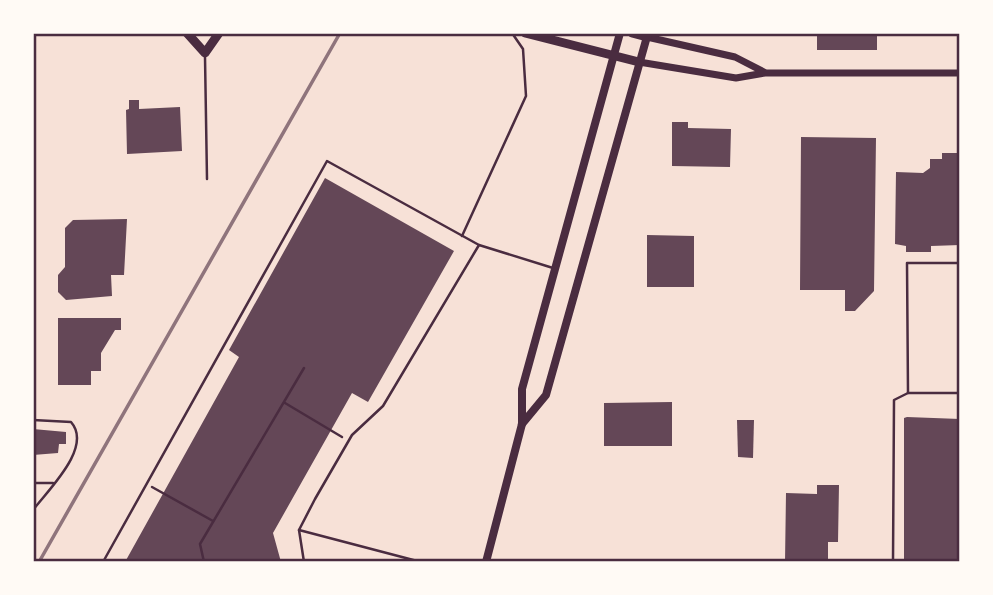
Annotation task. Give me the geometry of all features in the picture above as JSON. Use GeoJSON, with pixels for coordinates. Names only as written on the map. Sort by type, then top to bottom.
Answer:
{"type":"FeatureCollection","features":[{"type":"Feature","properties":{"kind":"main road"},"geometry":{"type":"LineString","coordinates":[[187,33],[205,53],[219,33]]}},
{"type":"Feature","properties":{"kind":"main road"},"geometry":{"type":"LineString","coordinates":[[525,33],[639,62]]}},
{"type":"Feature","properties":{"kind":"main road"},"geometry":{"type":"LineString","coordinates":[[486,562],[522,425],[522,389],[620,33]]}},
{"type":"Feature","properties":{"kind":"main road"},"geometry":{"type":"LineString","coordinates":[[522,425],[546,395],[647,35],[632,33]]}},
{"type":"Feature","properties":{"kind":"street"},"geometry":{"type":"LineString","coordinates":[[647,35],[736,57],[765,73]]}},
{"type":"Feature","properties":{"kind":"street"},"geometry":{"type":"LineString","coordinates":[[639,62],[736,78],[765,73],[960,73]]}},
{"type":"Feature","properties":{"kind":"lane"},"geometry":{"type":"LineString","coordinates":[[462,236],[526,96],[523,50],[512,33]]}},
{"type":"Feature","properties":{"kind":"lane"},"geometry":{"type":"LineString","coordinates":[[205,53],[207,179]]}},
{"type":"Feature","properties":{"kind":"lane"},"geometry":{"type":"LineString","coordinates":[[103,562],[327,161],[479,245],[555,269]]}},
{"type":"Feature","properties":{"kind":"lane"},"geometry":{"type":"LineString","coordinates":[[304,562],[299,530],[348,441],[383,406],[479,245]]}},
{"type":"Feature","properties":{"kind":"lane"},"geometry":{"type":"LineString","coordinates":[[908,393],[907,263],[960,263]]}},
{"type":"Feature","properties":{"kind":"lane"},"geometry":{"type":"LineString","coordinates":[[893,562],[894,400],[908,393],[960,393]]}},
{"type":"Feature","properties":{"kind":"lane"},"geometry":{"type":"LineString","coordinates":[[33,420],[61,419],[71,422],[79,438],[75,452],[33,510]]}},
{"type":"Feature","properties":{"kind":"lane"},"geometry":{"type":"LineString","coordinates":[[33,483],[52,483]]}},
{"type":"Feature","properties":{"kind":"lane"},"geometry":{"type":"LineString","coordinates":[[299,530],[421,562]]}},
{"type":"Feature","properties":{"kind":"path"},"geometry":{"type":"LineString","coordinates":[[204,562],[200,544],[304,368]]}},
{"type":"Feature","properties":{"kind":"path"},"geometry":{"type":"LineString","coordinates":[[284,402],[348,441]]}},
{"type":"Feature","properties":{"kind":"path"},"geometry":{"type":"LineString","coordinates":[[146,485],[214,521]]}},
{"type":"Feature","properties":{"kind":"building"},"geometry":{"type":"Polygon","coordinates":[[[817,33],[877,33],[877,50],[817,50],[817,33]]]}},
{"type":"Feature","properties":{"kind":"building"},"geometry":{"type":"Polygon","coordinates":[[[129,100],[139,100],[139,109],[180,107],[182,151],[127,154],[126,110],[129,109],[129,100]]]}},
{"type":"Feature","properties":{"kind":"building"},"geometry":{"type":"Polygon","coordinates":[[[672,122],[688,122],[688,128],[731,129],[730,167],[672,166],[672,122]]]}},
{"type":"Feature","properties":{"kind":"building"},"geometry":{"type":"Polygon","coordinates":[[[801,137],[876,138],[874,291],[855,311],[845,311],[845,290],[800,290],[801,137]]]}},
{"type":"Feature","properties":{"kind":"building"},"geometry":{"type":"Polygon","coordinates":[[[942,153],[960,153],[960,245],[931,246],[931,252],[906,252],[906,246],[895,244],[896,172],[923,173],[930,168],[930,159],[942,159],[942,153]]]}},
{"type":"Feature","properties":{"kind":"building"},"geometry":{"type":"Polygon","coordinates":[[[325,178],[454,251],[368,402],[352,393],[273,533],[281,562],[125,562],[239,357],[229,350],[325,178]]]}},
{"type":"Feature","properties":{"kind":"building"},"geometry":{"type":"Polygon","coordinates":[[[127,219],[124,275],[111,275],[112,296],[66,300],[58,292],[58,275],[65,267],[65,228],[73,220],[127,219]]]}},
{"type":"Feature","properties":{"kind":"building"},"geometry":{"type":"Polygon","coordinates":[[[647,235],[694,236],[694,287],[647,287],[647,235]]]}},
{"type":"Feature","properties":{"kind":"building"},"geometry":{"type":"Polygon","coordinates":[[[58,318],[121,318],[121,330],[115,330],[101,353],[101,371],[91,371],[91,385],[58,385],[58,318]]]}},
{"type":"Feature","properties":{"kind":"building"},"geometry":{"type":"Polygon","coordinates":[[[672,402],[672,446],[604,446],[604,403],[672,402]]]}},
{"type":"Feature","properties":{"kind":"building"},"geometry":{"type":"Polygon","coordinates":[[[904,418],[960,419],[960,562],[904,562],[904,418]]]}},
{"type":"Feature","properties":{"kind":"building"},"geometry":{"type":"Polygon","coordinates":[[[737,420],[754,420],[753,458],[738,457],[737,420]]]}},
{"type":"Feature","properties":{"kind":"building"},"geometry":{"type":"Polygon","coordinates":[[[33,429],[66,432],[66,444],[59,444],[58,453],[33,455],[33,429]]]}},
{"type":"Feature","properties":{"kind":"building"},"geometry":{"type":"Polygon","coordinates":[[[817,485],[839,485],[838,542],[828,542],[828,562],[785,562],[786,493],[817,494],[817,485]]]}},
{"type":"Feature","properties":{"kind":"railway"},"geometry":{"type":"LineString","coordinates":[[39,562],[340,33]]}}]}
